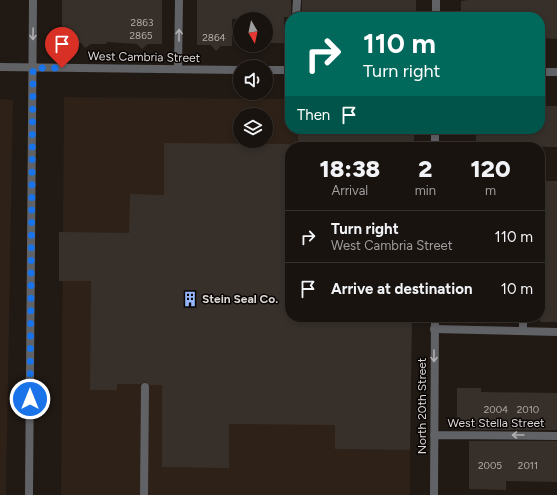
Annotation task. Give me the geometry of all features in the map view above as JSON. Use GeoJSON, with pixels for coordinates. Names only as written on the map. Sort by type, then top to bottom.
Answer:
{"type":"FeatureCollection","features":[{"type":"Feature","properties":{"kind":"street"},"geometry":{"type":"LineString","coordinates":[[29,495],[33,0]]}},
{"type":"Feature","properties":{"kind":"street"},"geometry":{"type":"LineString","coordinates":[[178,69],[179,0]]}},
{"type":"Feature","properties":{"kind":"street"},"geometry":{"type":"LineString","coordinates":[[296,12],[297,0]]}},
{"type":"Feature","properties":{"kind":"street"},"geometry":{"type":"LineString","coordinates":[[436,0],[436,12]]}},
{"type":"Feature","properties":{"kind":"street","name":"West Cambria Street"},"geometry":{"type":"LineString","coordinates":[[0,67],[233,70]]}},
{"type":"Feature","properties":{"kind":"street"},"geometry":{"type":"LineString","coordinates":[[273,70],[285,70]]}},
{"type":"Feature","properties":{"kind":"street"},"geometry":{"type":"LineString","coordinates":[[545,72],[557,72]]}},
{"type":"Feature","properties":{"kind":"street","name":"North 20th Street"},"geometry":{"type":"LineString","coordinates":[[434,322],[434,495]]}},
{"type":"Feature","properties":{"kind":"street"},"geometry":{"type":"LineString","coordinates":[[523,322],[523,331]]}},
{"type":"Feature","properties":{"kind":"street"},"geometry":{"type":"LineString","coordinates":[[434,329],[557,332]]}},
{"type":"Feature","properties":{"kind":"street"},"geometry":{"type":"LineString","coordinates":[[144,495],[145,387]]}},
{"type":"Feature","properties":{"kind":"street","name":"West Stella Street"},"geometry":{"type":"LineString","coordinates":[[434,435],[557,436]]}},
{"type":"Feature","properties":{"kind":"shaded area"},"geometry":{"type":"Polygon","coordinates":[[[64,97],[233,98],[233,100],[285,99],[285,134],[413,134],[413,142],[285,142],[285,322],[411,322],[410,495],[61,495],[64,97]]]}},
{"type":"Feature","properties":{"kind":"shaded area"},"geometry":{"type":"Polygon","coordinates":[[[0,99],[13,100],[6,495],[0,495],[0,99]]]}},
{"type":"Feature","properties":{"kind":"building"},"geometry":{"type":"Polygon","coordinates":[[[62,0],[162,0],[162,44],[148,44],[142,49],[137,44],[107,42],[106,44],[91,44],[85,48],[81,43],[66,43],[66,41],[62,41],[62,0]]]}},
{"type":"Feature","properties":{"kind":"building"},"geometry":{"type":"Polygon","coordinates":[[[197,0],[291,0],[291,12],[285,12],[284,17],[284,43],[273,43],[273,12],[233,12],[232,46],[221,46],[216,51],[211,45],[197,45],[197,0]]]}},
{"type":"Feature","properties":{"kind":"building"},"geometry":{"type":"Polygon","coordinates":[[[302,0],[416,0],[416,12],[302,12],[302,0]]]}},
{"type":"Feature","properties":{"kind":"building"},"geometry":{"type":"Polygon","coordinates":[[[557,0],[557,39],[545,38],[545,12],[461,12],[461,1],[557,0]]]}},
{"type":"Feature","properties":{"kind":"building"},"geometry":{"type":"Polygon","coordinates":[[[545,106],[557,106],[557,147],[545,147],[545,142],[476,142],[476,134],[545,134],[545,106]]]}},
{"type":"Feature","properties":{"kind":"building"},"geometry":{"type":"Polygon","coordinates":[[[298,134],[414,134],[414,142],[298,142],[298,134]]]}},
{"type":"Feature","properties":{"kind":"building","name":"Stein Seal Co."},"geometry":{"type":"Polygon","coordinates":[[[164,143],[233,144],[233,148],[273,148],[273,144],[285,144],[285,322],[412,322],[410,450],[335,449],[335,425],[229,424],[229,468],[162,467],[162,385],[150,385],[145,382],[140,384],[117,384],[117,390],[90,390],[91,281],[59,281],[59,232],[129,233],[130,194],[164,195],[164,143]]]}},
{"type":"Feature","properties":{"kind":"building"},"geometry":{"type":"Polygon","coordinates":[[[545,181],[557,181],[557,322],[545,322],[545,181]]]}},
{"type":"Feature","properties":{"kind":"building"},"geometry":{"type":"Polygon","coordinates":[[[457,388],[481,388],[481,392],[557,393],[557,430],[470,430],[470,425],[457,425],[457,388]]]}},
{"type":"Feature","properties":{"kind":"building"},"geometry":{"type":"Polygon","coordinates":[[[469,441],[557,441],[557,482],[506,481],[506,490],[469,489],[469,441]]]}},
{"type":"Feature","properties":{"kind":"place","name":"Stein Seal Co."},"geometry":{"type":"Point","coordinates":[190,299]}},
{"type":"Feature","properties":{"kind":"route"},"geometry":{"type":"LineString","coordinates":[[30,399],[33,68],[62,68]]}}]}
